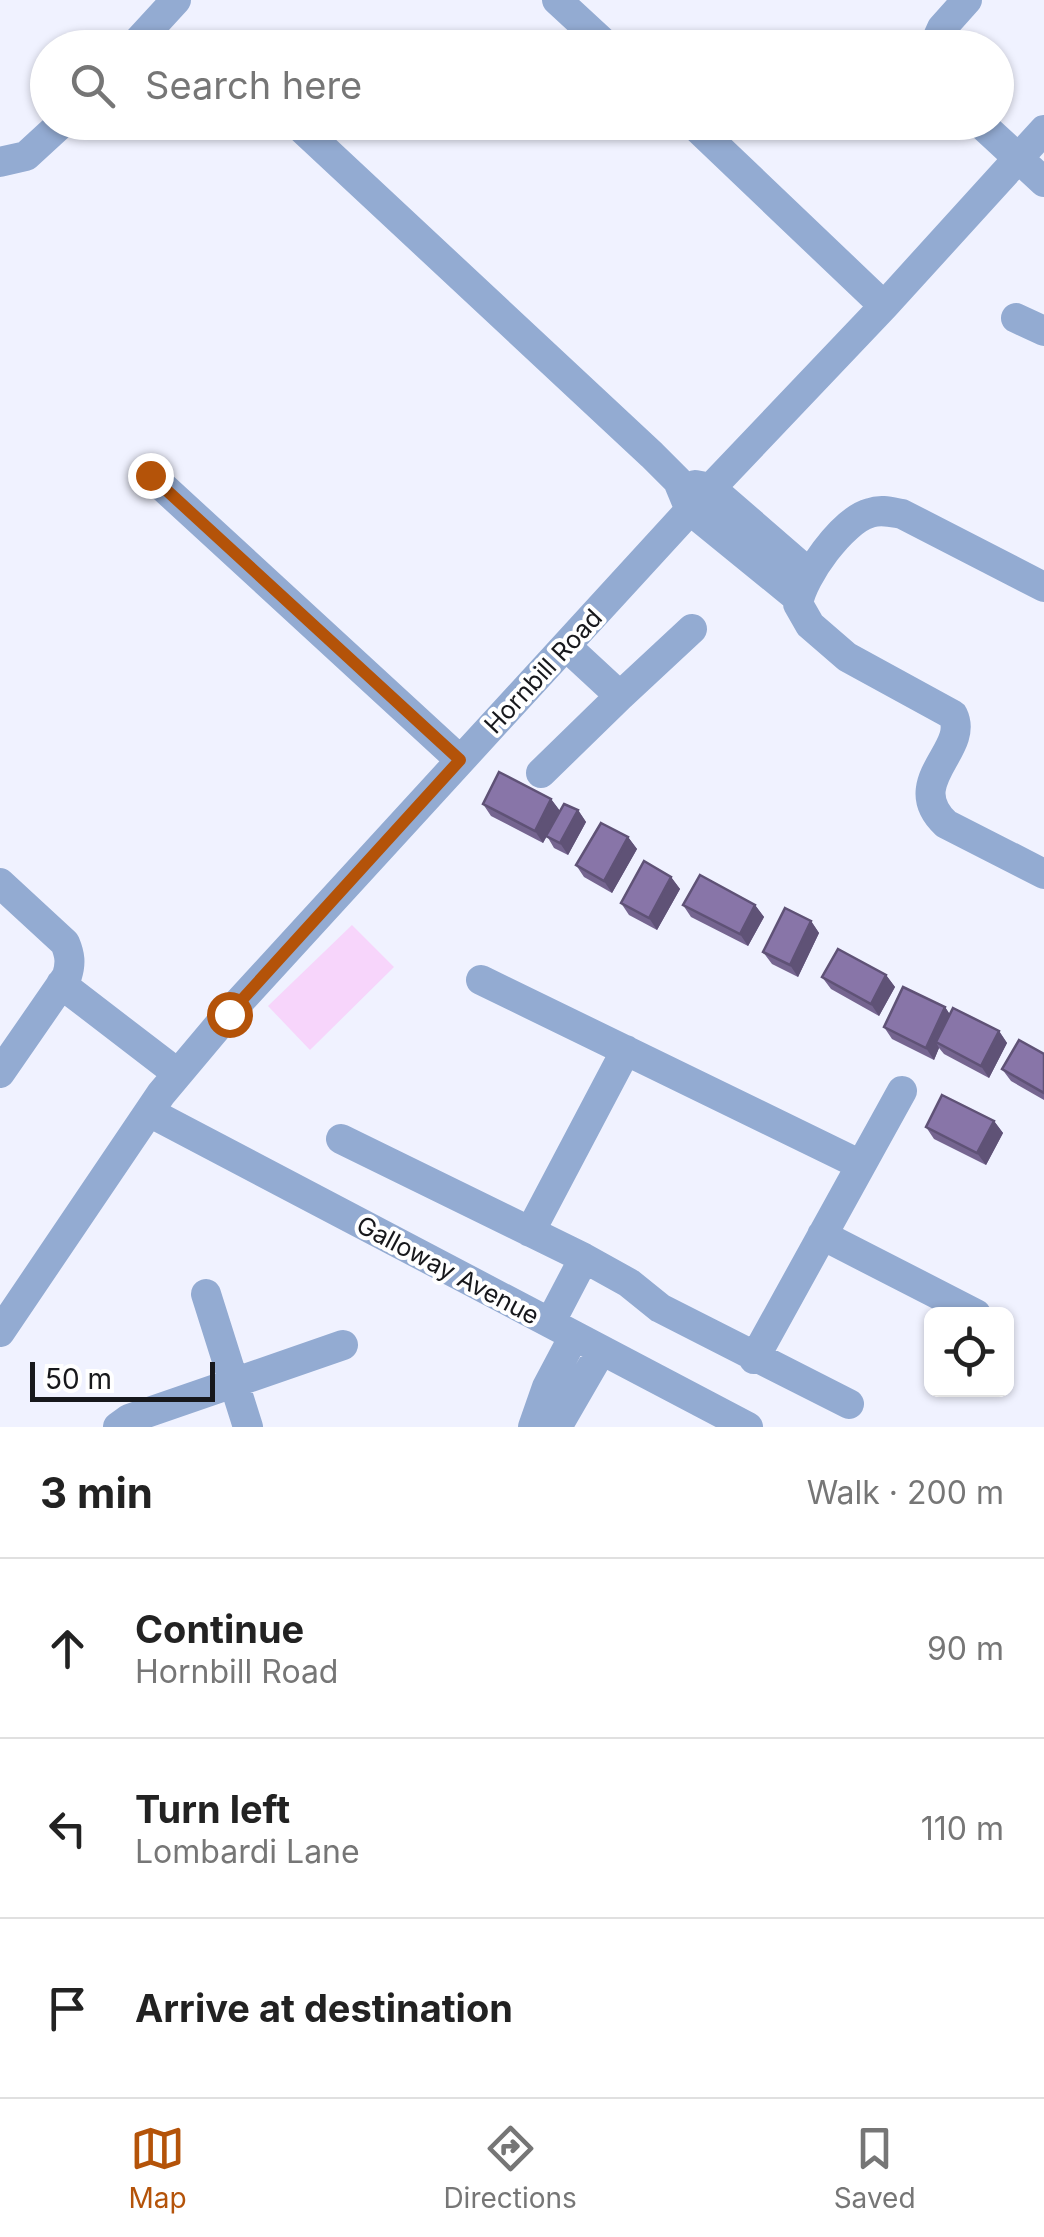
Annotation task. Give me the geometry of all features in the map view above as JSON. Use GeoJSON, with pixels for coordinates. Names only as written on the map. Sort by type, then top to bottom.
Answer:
{"type":"FeatureCollection","features":[{"type":"Feature","properties":{"kind":"street"},"geometry":{"type":"LineString","coordinates":[[148,30],[176,0]]}},
{"type":"Feature","properties":{"kind":"street"},"geometry":{"type":"LineString","coordinates":[[557,0],[590,30]]}},
{"type":"Feature","properties":{"kind":"street"},"geometry":{"type":"LineString","coordinates":[[941,30],[967,0]]}},
{"type":"Feature","properties":{"kind":"street"},"geometry":{"type":"LineString","coordinates":[[0,162],[26,156],[43,140]]}},
{"type":"Feature","properties":{"kind":"street"},"geometry":{"type":"LineString","coordinates":[[314,140],[678,481],[804,586]]}},
{"type":"Feature","properties":{"kind":"street"},"geometry":{"type":"LineString","coordinates":[[709,140],[884,306]]}},
{"type":"Feature","properties":{"kind":"street"},"geometry":{"type":"LineString","coordinates":[[1036,142],[1044,182]]}},
{"type":"Feature","properties":{"kind":"street","name":"Hornbill Road"},"geometry":{"type":"LineString","coordinates":[[0,1332],[177,1073],[460,760],[1036,142]]}},
{"type":"Feature","properties":{"kind":"street"},"geometry":{"type":"LineString","coordinates":[[1016,318],[1044,332]]}},
{"type":"Feature","properties":{"kind":"street"},"geometry":{"type":"LineString","coordinates":[[150,475],[460,760]]}},
{"type":"Feature","properties":{"kind":"street"},"geometry":{"type":"LineString","coordinates":[[1044,587],[902,514],[882,510],[854,522],[804,586],[802,614],[834,647],[954,716],[957,730],[932,783],[930,795],[936,815],[946,824],[1044,874]]}},
{"type":"Feature","properties":{"kind":"street"},"geometry":{"type":"LineString","coordinates":[[541,773],[692,628]]}},
{"type":"Feature","properties":{"kind":"street"},"geometry":{"type":"LineString","coordinates":[[567,647],[620,696]]}},
{"type":"Feature","properties":{"kind":"street"},"geometry":{"type":"LineString","coordinates":[[0,883],[65,943],[70,954],[70,966],[62,984],[0,1074]]}},
{"type":"Feature","properties":{"kind":"street"},"geometry":{"type":"LineString","coordinates":[[480,980],[861,1165]]}},
{"type":"Feature","properties":{"kind":"street"},"geometry":{"type":"LineString","coordinates":[[62,984],[177,1073]]}},
{"type":"Feature","properties":{"kind":"street"},"geometry":{"type":"LineString","coordinates":[[530,1232],[626,1050]]}},
{"type":"Feature","properties":{"kind":"street"},"geometry":{"type":"LineString","coordinates":[[754,1359],[902,1091]]}},
{"type":"Feature","properties":{"kind":"street","name":"Galloway Avenue"},"geometry":{"type":"LineString","coordinates":[[148,1112],[748,1427]]}},
{"type":"Feature","properties":{"kind":"street"},"geometry":{"type":"LineString","coordinates":[[342,1140],[584,1258],[629,1283],[660,1308],[848,1404]]}},
{"type":"Feature","properties":{"kind":"street"},"geometry":{"type":"LineString","coordinates":[[822,1236],[962,1307]]}},
{"type":"Feature","properties":{"kind":"street"},"geometry":{"type":"LineString","coordinates":[[556,1427],[575,1337],[584,1258]]}},
{"type":"Feature","properties":{"kind":"street"},"geometry":{"type":"LineString","coordinates":[[206,1294],[248,1427]]}},
{"type":"Feature","properties":{"kind":"street"},"geometry":{"type":"LineString","coordinates":[[533,1427],[546,1387],[575,1337]]}},
{"type":"Feature","properties":{"kind":"street"},"geometry":{"type":"LineString","coordinates":[[118,1427],[129,1419],[343,1345]]}},
{"type":"Feature","properties":{"kind":"shaded area"},"geometry":{"type":"Polygon","coordinates":[[[352,925],[394,967],[310,1050],[268,1006],[352,925]]]}},
{"type":"Feature","properties":{"kind":"building"},"geometry":{"type":"Polygon","coordinates":[[[499,772],[551,799],[535,831],[483,804],[499,772]]]}},
{"type":"Feature","properties":{"kind":"building"},"geometry":{"type":"Polygon","coordinates":[[[564,804],[578,810],[560,843],[546,836],[564,804]]]}},
{"type":"Feature","properties":{"kind":"building"},"geometry":{"type":"Polygon","coordinates":[[[601,823],[628,837],[604,881],[576,865],[601,823]]]}},
{"type":"Feature","properties":{"kind":"building"},"geometry":{"type":"Polygon","coordinates":[[[644,861],[671,877],[649,918],[621,903],[644,861]]]}},
{"type":"Feature","properties":{"kind":"building"},"geometry":{"type":"Polygon","coordinates":[[[700,875],[755,905],[740,934],[683,905],[700,875]]]}},
{"type":"Feature","properties":{"kind":"building"},"geometry":{"type":"Polygon","coordinates":[[[785,908],[811,921],[790,965],[763,952],[785,908]]]}},
{"type":"Feature","properties":{"kind":"building"},"geometry":{"type":"Polygon","coordinates":[[[838,949],[886,975],[871,1004],[822,977],[838,949]]]}},
{"type":"Feature","properties":{"kind":"building"},"geometry":{"type":"Polygon","coordinates":[[[903,987],[945,1007],[926,1048],[884,1027],[903,987]]]}},
{"type":"Feature","properties":{"kind":"building"},"geometry":{"type":"Polygon","coordinates":[[[953,1008],[999,1031],[981,1066],[936,1042],[953,1008]]]}},
{"type":"Feature","properties":{"kind":"building"},"geometry":{"type":"Polygon","coordinates":[[[1019,1040],[1044,1054],[1044,1093],[1002,1069],[1019,1040]]]}},
{"type":"Feature","properties":{"kind":"building"},"geometry":{"type":"Polygon","coordinates":[[[942,1095],[994,1121],[977,1153],[926,1127],[942,1095]]]}},
{"type":"Feature","properties":{"kind":"route"},"geometry":{"type":"LineString","coordinates":[[150,475],[460,760],[229,1014]]}}]}
